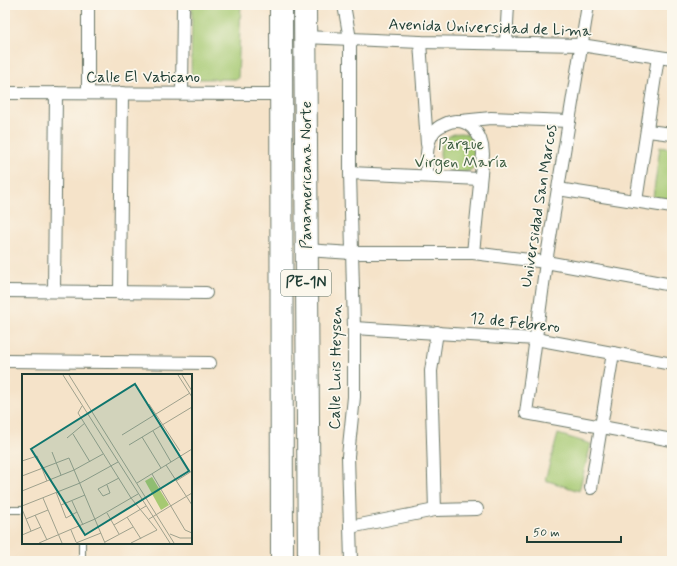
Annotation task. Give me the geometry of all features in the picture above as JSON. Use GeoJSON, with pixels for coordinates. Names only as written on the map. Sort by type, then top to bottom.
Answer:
{"type":"FeatureCollection","features":[{"type":"Feature","properties":{"kind":"highway","name":"Panamericana Norte"},"geometry":{"type":"LineString","coordinates":[[281,5],[282,561]]}},
{"type":"Feature","properties":{"kind":"highway","name":"Panamericana Norte"},"geometry":{"type":"LineString","coordinates":[[305,5],[309,561]]}},
{"type":"Feature","properties":{"kind":"street"},"geometry":{"type":"LineString","coordinates":[[88,5],[88,93]]}},
{"type":"Feature","properties":{"kind":"street"},"geometry":{"type":"LineString","coordinates":[[182,93],[183,5]]}},
{"type":"Feature","properties":{"kind":"street","name":"Calle Luis Heysen"},"geometry":{"type":"LineString","coordinates":[[344,5],[350,39],[350,173],[354,328],[354,397],[348,456],[351,561]]}},
{"type":"Feature","properties":{"kind":"street"},"geometry":{"type":"LineString","coordinates":[[506,42],[508,5]]}},
{"type":"Feature","properties":{"kind":"street","name":"Universidad San Marcos"},"geometry":{"type":"LineString","coordinates":[[588,5],[546,262],[526,413],[602,427]]}},
{"type":"Feature","properties":{"kind":"street","name":"Avenida Universidad de Lima"},"geometry":{"type":"LineString","coordinates":[[305,37],[420,42],[506,42],[581,45],[672,59]]}},
{"type":"Feature","properties":{"kind":"street"},"geometry":{"type":"LineString","coordinates":[[420,42],[428,175]]}},
{"type":"Feature","properties":{"kind":"street"},"geometry":{"type":"LineString","coordinates":[[636,201],[648,131],[658,57]]}},
{"type":"Feature","properties":{"kind":"street","name":"Calle El Vaticano"},"geometry":{"type":"LineString","coordinates":[[5,93],[281,94]]}},
{"type":"Feature","properties":{"kind":"street"},"geometry":{"type":"LineString","coordinates":[[54,292],[56,93]]}},
{"type":"Feature","properties":{"kind":"street"},"geometry":{"type":"LineString","coordinates":[[120,293],[122,93]]}},
{"type":"Feature","properties":{"kind":"street"},"geometry":{"type":"LineString","coordinates":[[427,146],[432,133],[437,128],[449,122],[491,118],[569,121]]}},
{"type":"Feature","properties":{"kind":"street"},"geometry":{"type":"LineString","coordinates":[[460,122],[468,124],[477,132],[483,143],[473,254]]}},
{"type":"Feature","properties":{"kind":"street"},"geometry":{"type":"LineString","coordinates":[[648,131],[672,134]]}},
{"type":"Feature","properties":{"kind":"street"},"geometry":{"type":"LineString","coordinates":[[350,173],[480,178]]}},
{"type":"Feature","properties":{"kind":"street"},"geometry":{"type":"LineString","coordinates":[[558,189],[672,207]]}},
{"type":"Feature","properties":{"kind":"street"},"geometry":{"type":"LineString","coordinates":[[306,250],[352,253],[473,254],[546,262],[672,285]]}},
{"type":"Feature","properties":{"kind":"street"},"geometry":{"type":"LineString","coordinates":[[5,291],[206,293]]}},
{"type":"Feature","properties":{"kind":"street","name":"12 de Febrero"},"geometry":{"type":"LineString","coordinates":[[354,328],[536,339],[672,364]]}},
{"type":"Feature","properties":{"kind":"street"},"geometry":{"type":"LineString","coordinates":[[435,510],[431,371],[437,332]]}},
{"type":"Feature","properties":{"kind":"street"},"geometry":{"type":"LineString","coordinates":[[591,488],[613,353]]}},
{"type":"Feature","properties":{"kind":"street"},"geometry":{"type":"LineString","coordinates":[[5,361],[210,363]]}},
{"type":"Feature","properties":{"kind":"street"},"geometry":{"type":"LineString","coordinates":[[602,427],[672,440]]}},
{"type":"Feature","properties":{"kind":"street"},"geometry":{"type":"LineString","coordinates":[[350,527],[435,510],[477,509]]}},
{"type":"Feature","properties":{"kind":"lane"},"geometry":{"type":"LineString","coordinates":[[5,510],[22,510]]}},
{"type":"Feature","properties":{"kind":"lane"},"geometry":{"type":"LineString","coordinates":[[82,544],[82,561]]}},
{"type":"Feature","properties":{"kind":"green space"},"geometry":{"type":"Polygon","coordinates":[[[192,5],[241,5],[238,79],[191,79],[192,5]]]}},
{"type":"Feature","properties":{"kind":"green space","name":"Parque Virgen María"},"geometry":{"type":"Polygon","coordinates":[[[464,133],[471,136],[477,142],[480,153],[479,161],[471,170],[464,173],[456,173],[449,170],[441,161],[440,149],[443,142],[452,134],[464,133]]]}},
{"type":"Feature","properties":{"kind":"green space"},"geometry":{"type":"Polygon","coordinates":[[[660,147],[672,149],[672,200],[653,197],[660,147]]]}},
{"type":"Feature","properties":{"kind":"green space"},"geometry":{"type":"Polygon","coordinates":[[[558,434],[591,444],[579,491],[545,480],[558,434]]]}}]}
